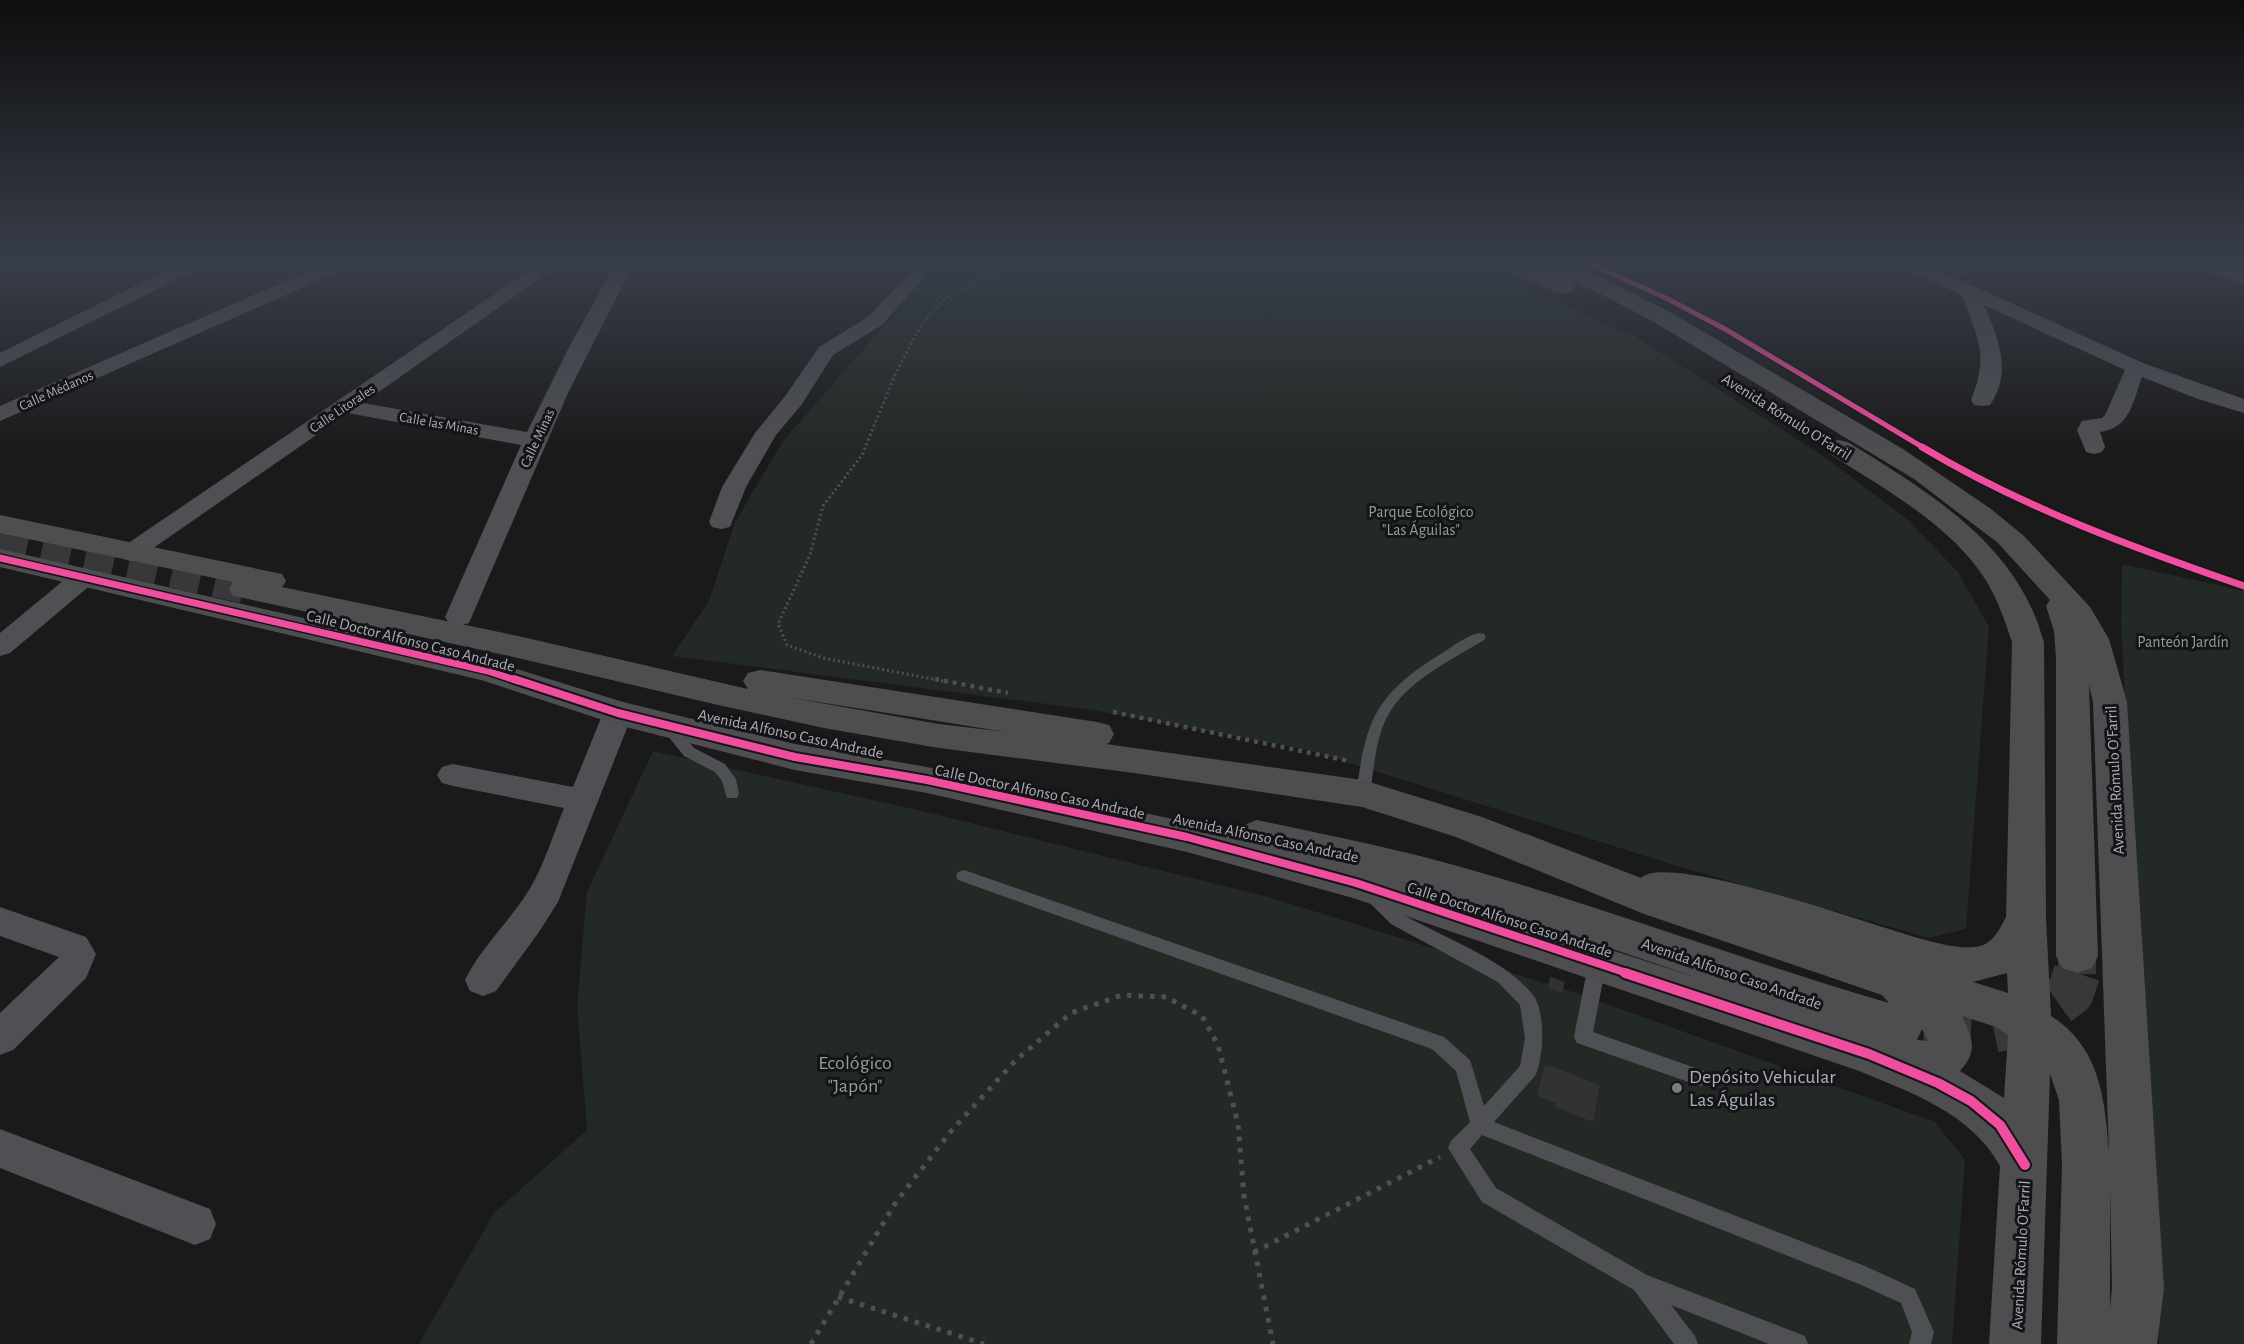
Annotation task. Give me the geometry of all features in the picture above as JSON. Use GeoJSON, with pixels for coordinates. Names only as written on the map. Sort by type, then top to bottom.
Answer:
{"type":"FeatureCollection","features":[{"type":"Feature","properties":{"kind":"main road","name":"Avenida Rómulo O'Farril"},"geometry":{"type":"LineString","coordinates":[[1641,326],[1826,439],[1940,514],[1977,548],[1992,566],[2022,616],[2028,642],[2026,918],[2030,1026],[2015,1344]]}},
{"type":"Feature","properties":{"kind":"main road","name":"Avenida Rómulo O'Farril"},"geometry":{"type":"LineString","coordinates":[[1680,326],[1929,478],[1969,505],[2009,537],[2067,598],[2084,621],[2097,650],[2110,702],[2128,1042],[2138,1288],[2132,1344]]}},
{"type":"Feature","properties":{"kind":"main road","name":"Calle Doctor Alfonso Caso Andrade"},"geometry":{"type":"LineString","coordinates":[[0,525],[130,553],[582,640],[754,680],[1290,764],[1366,780]]}},
{"type":"Feature","properties":{"kind":"main road","name":"Calle Doctor Alfonso Caso Andrade"},"geometry":{"type":"LineString","coordinates":[[0,558],[488,671],[618,713],[665,725],[795,756],[1124,822],[1356,883],[1869,1054],[1943,1085],[1977,1104],[2002,1127],[2025,1165]]}},
{"type":"Feature","properties":{"kind":"main road"},"geometry":{"type":"LineString","coordinates":[[2046,578],[2063,608],[2070,632],[2077,956]]}},
{"type":"Feature","properties":{"kind":"main road","name":"Avenida Alfonso Caso Andrade"},"geometry":{"type":"LineString","coordinates":[[1869,974],[1658,903],[1469,827],[1366,780],[1134,760],[939,736],[824,716],[718,694],[518,647],[239,594],[504,660],[699,714],[1373,859],[1550,912],[1828,1005],[1902,1026]]}},
{"type":"Feature","properties":{"kind":"main road"},"geometry":{"type":"LineString","coordinates":[[994,795],[1034,786]]}},
{"type":"Feature","properties":{"kind":"main road"},"geometry":{"type":"LineString","coordinates":[[1090,798],[1124,822]]}},
{"type":"Feature","properties":{"kind":"main road"},"geometry":{"type":"LineString","coordinates":[[1614,884],[1682,889],[1748,902],[1932,960],[1971,965],[1995,960],[2011,947],[2026,918]]}},
{"type":"Feature","properties":{"kind":"main road"},"geometry":{"type":"LineString","coordinates":[[1869,974],[1926,986],[2008,1012],[2054,1041],[2072,1069],[2082,1100],[2086,1165],[2083,1344]]}},
{"type":"Feature","properties":{"kind":"main road"},"geometry":{"type":"LineString","coordinates":[[1869,974],[1919,998],[1938,1015],[1947,1028],[1951,1041],[1951,1050],[1942,1060],[1925,1061],[1869,1054]]}},
{"type":"Feature","properties":{"kind":"street"},"geometry":{"type":"LineString","coordinates":[[0,361],[71,326]]}},
{"type":"Feature","properties":{"kind":"street","name":"Calle Médanos"},"geometry":{"type":"LineString","coordinates":[[4,410],[198,326]]}},
{"type":"Feature","properties":{"kind":"street","name":"Calle Litorales"},"geometry":{"type":"LineString","coordinates":[[130,553],[462,326]]}},
{"type":"Feature","properties":{"kind":"street","name":"Calle Minas"},"geometry":{"type":"LineString","coordinates":[[459,617],[533,440],[591,326]]}},
{"type":"Feature","properties":{"kind":"street"},"geometry":{"type":"LineString","coordinates":[[722,522],[734,487],[766,433],[794,399],[826,351],[867,326]]}},
{"type":"Feature","properties":{"kind":"street"},"geometry":{"type":"LineString","coordinates":[[1982,400],[1988,387],[1994,356],[1984,326]]}},
{"type":"Feature","properties":{"kind":"street"},"geometry":{"type":"LineString","coordinates":[[2045,326],[2136,367],[2197,391],[2244,406]]}},
{"type":"Feature","properties":{"kind":"street"},"geometry":{"type":"LineString","coordinates":[[2094,447],[2088,430],[2090,426],[2108,424],[2115,418],[2136,367]]}},
{"type":"Feature","properties":{"kind":"street","name":"Calle las Minas"},"geometry":{"type":"LineString","coordinates":[[345,406],[533,440]]}},
{"type":"Feature","properties":{"kind":"street"},"geometry":{"type":"LineString","coordinates":[[0,647],[84,577]]}},
{"type":"Feature","properties":{"kind":"street"},"geometry":{"type":"LineString","coordinates":[[483,980],[528,922],[546,892],[581,800],[618,713]]}},
{"type":"Feature","properties":{"kind":"street"},"geometry":{"type":"LineString","coordinates":[[453,775],[581,800]]}},
{"type":"Feature","properties":{"kind":"street"},"geometry":{"type":"LineString","coordinates":[[0,921],[73,947],[78,954],[73,967],[0,1038]]}},
{"type":"Feature","properties":{"kind":"street"},"geometry":{"type":"LineString","coordinates":[[0,1148],[195,1224]]}},
{"type":"Feature","properties":{"kind":"lane"},"geometry":{"type":"LineString","coordinates":[[1366,780],[1373,734],[1392,699],[1404,685],[1479,637]]}},
{"type":"Feature","properties":{"kind":"lane"},"geometry":{"type":"LineString","coordinates":[[665,725],[689,752],[720,768],[729,778],[732,794]]}},
{"type":"Feature","properties":{"kind":"lane"},"geometry":{"type":"LineString","coordinates":[[964,876],[1438,1043],[1464,1066],[1480,1125]]}},
{"type":"Feature","properties":{"kind":"lane"},"geometry":{"type":"LineString","coordinates":[[1356,883],[1397,919],[1504,977],[1528,1002],[1534,1038],[1529,1070],[1458,1148],[1490,1196],[1641,1283],[1797,1344]]}},
{"type":"Feature","properties":{"kind":"lane"},"geometry":{"type":"LineString","coordinates":[[1597,963],[1583,1037],[1700,1078]]}},
{"type":"Feature","properties":{"kind":"lane"},"geometry":{"type":"LineString","coordinates":[[1480,1125],[1865,1276],[1908,1296],[1923,1332],[1920,1344]]}},
{"type":"Feature","properties":{"kind":"lane"},"geometry":{"type":"LineString","coordinates":[[1641,1283],[1686,1344]]}},
{"type":"Feature","properties":{"kind":"path"},"geometry":{"type":"LineString","coordinates":[[921,326],[904,356],[860,458],[824,504],[818,519],[813,547],[784,604],[778,624],[787,645],[823,658],[1018,695]]}},
{"type":"Feature","properties":{"kind":"path"},"geometry":{"type":"LineString","coordinates":[[1110,712],[1366,780]]}},
{"type":"Feature","properties":{"kind":"path"},"geometry":{"type":"LineString","coordinates":[[811,1344],[896,1202],[952,1130],[1016,1061],[1071,1013],[1122,995],[1166,997],[1202,1016],[1218,1045],[1238,1124],[1244,1196],[1273,1344]]}},
{"type":"Feature","properties":{"kind":"path"},"geometry":{"type":"LineString","coordinates":[[1254,1252],[1458,1148]]}},
{"type":"Feature","properties":{"kind":"path"},"geometry":{"type":"LineString","coordinates":[[838,1296],[984,1344]]}},
{"type":"Feature","properties":{"kind":"green space","name":"Parque Ecológico \"Las Águilas\""},"geometry":{"type":"Polygon","coordinates":[[[884,326],[1611,326],[1636,337],[1828,459],[1908,520],[1958,572],[1989,627],[1966,929],[1929,938],[1674,865],[1308,750],[1093,710],[672,656],[709,601],[735,522],[783,441],[884,326]]]}},
{"type":"Feature","properties":{"kind":"green space","name":"Panteón Jardín"},"geometry":{"type":"Polygon","coordinates":[[[2122,564],[2244,591],[2244,1344],[2159,1344],[2121,623],[2122,564]]]}},
{"type":"Feature","properties":{"kind":"green space","name":"Ecológico \"Japón\""},"geometry":{"type":"Polygon","coordinates":[[[653,751],[914,809],[1268,897],[1573,992],[1935,1122],[1965,1160],[1952,1344],[419,1344],[494,1213],[587,1130],[577,1006],[587,892],[653,751]]]}},
{"type":"Feature","properties":{"kind":"building"},"geometry":{"type":"Polygon","coordinates":[[[1550,977],[1565,982],[1562,993],[1548,988],[1550,977]]]}},
{"type":"Feature","properties":{"kind":"building"},"geometry":{"type":"Polygon","coordinates":[[[1545,1064],[1600,1085],[1593,1122],[1555,1107],[1556,1103],[1537,1096],[1545,1064]]]}},
{"type":"Feature","properties":{"kind":"tunnel"},"geometry":{"type":"LineString","coordinates":[[0,535],[244,589]]}},
{"type":"Feature","properties":{"kind":"tunnel"},"geometry":{"type":"LineString","coordinates":[[2077,956],[2077,973]]}},
{"type":"Feature","properties":{"kind":"tunnel"},"geometry":{"type":"LineString","coordinates":[[1924,1029],[1980,1032],[2009,1026],[2049,1008],[2070,993],[2077,973]]}},
{"type":"Feature","properties":{"kind":"cycle path"},"geometry":{"type":"LineString","coordinates":[[1719,326],[1942,459],[2020,498],[2149,553],[2244,586]]}},
{"type":"Feature","properties":{"kind":"cycle path"},"geometry":{"type":"LineString","coordinates":[[0,558],[488,671],[618,713],[795,757],[927,780],[1187,837],[1356,883],[1869,1054],[1921,1075],[1971,1101],[1986,1112],[2004,1129],[2025,1165]]}},
{"type":"Feature","properties":{"kind":"place","name":"Depósito Vehicular Las Águilas"},"geometry":{"type":"Point","coordinates":[1677,1088]}}]}
